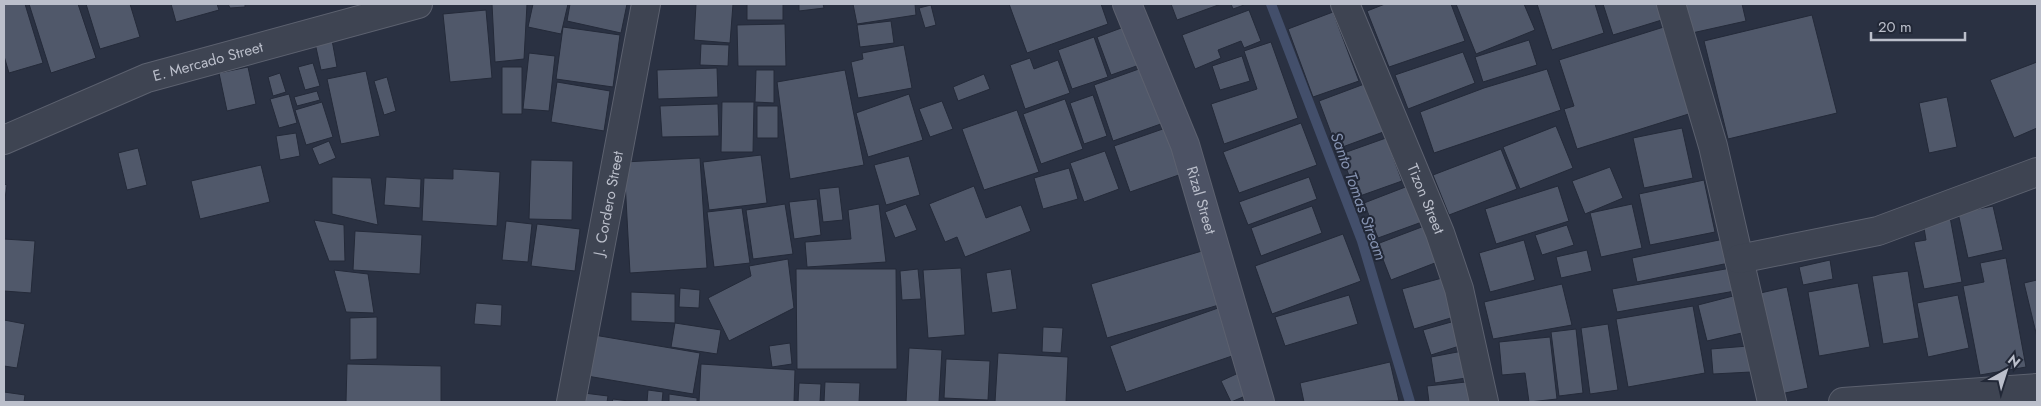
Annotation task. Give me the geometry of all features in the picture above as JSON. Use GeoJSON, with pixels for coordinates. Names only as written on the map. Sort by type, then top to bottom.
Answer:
{"type":"FeatureCollection","features":[{"type":"Feature","properties":{"kind":"street","name":"E. Mercado Street"},"geometry":{"type":"LineString","coordinates":[[4,140],[147,78],[418,4]]}},
{"type":"Feature","properties":{"kind":"street","name":"J. Cordero Street"},"geometry":{"type":"LineString","coordinates":[[571,402],[646,4]]}},
{"type":"Feature","properties":{"kind":"street","name":"Rizal Street"},"geometry":{"type":"LineString","coordinates":[[1127,4],[1185,145],[1260,402]]}},
{"type":"Feature","properties":{"kind":"street","name":"Tizon Street"},"geometry":{"type":"LineString","coordinates":[[1345,4],[1440,233],[1460,289],[1484,402]]}},
{"type":"Feature","properties":{"kind":"street"},"geometry":{"type":"LineString","coordinates":[[1671,4],[1713,146],[1772,402]]}},
{"type":"Feature","properties":{"kind":"street"},"geometry":{"type":"LineString","coordinates":[[1739,259],[1878,232],[2037,172]]}},
{"type":"Feature","properties":{"kind":"street"},"geometry":{"type":"LineString","coordinates":[[1843,402],[2037,388]]}},
{"type":"Feature","properties":{"kind":"building"},"geometry":{"type":"Polygon","coordinates":[[[4,4],[25,4],[43,63],[9,73],[4,56],[4,4]]]}},
{"type":"Feature","properties":{"kind":"building"},"geometry":{"type":"Polygon","coordinates":[[[29,4],[78,4],[96,58],[51,73],[29,4]]]}},
{"type":"Feature","properties":{"kind":"building"},"geometry":{"type":"Polygon","coordinates":[[[86,4],[130,4],[140,37],[100,49],[86,4]]]}},
{"type":"Feature","properties":{"kind":"building"},"geometry":{"type":"Polygon","coordinates":[[[171,4],[217,4],[219,10],[176,22],[171,4]]]}},
{"type":"Feature","properties":{"kind":"building"},"geometry":{"type":"Polygon","coordinates":[[[228,4],[245,4],[245,7],[230,8],[228,4]]]}},
{"type":"Feature","properties":{"kind":"building"},"geometry":{"type":"Polygon","coordinates":[[[492,4],[527,4],[524,59],[495,62],[492,4]]]}},
{"type":"Feature","properties":{"kind":"building"},"geometry":{"type":"Polygon","coordinates":[[[533,4],[568,4],[561,34],[528,27],[533,4]]]}},
{"type":"Feature","properties":{"kind":"building"},"geometry":{"type":"Polygon","coordinates":[[[570,4],[627,4],[621,33],[567,21],[570,4]]]}},
{"type":"Feature","properties":{"kind":"building"},"geometry":{"type":"Polygon","coordinates":[[[696,4],[733,4],[730,43],[694,40],[696,4]]]}},
{"type":"Feature","properties":{"kind":"building"},"geometry":{"type":"Polygon","coordinates":[[[747,4],[783,4],[783,20],[747,20],[747,4]]]}},
{"type":"Feature","properties":{"kind":"building"},"geometry":{"type":"Polygon","coordinates":[[[799,4],[823,4],[824,8],[799,11],[799,4]]]}},
{"type":"Feature","properties":{"kind":"building"},"geometry":{"type":"Polygon","coordinates":[[[853,4],[915,4],[916,15],[857,24],[853,4]]]}},
{"type":"Feature","properties":{"kind":"building"},"geometry":{"type":"Polygon","coordinates":[[[1009,4],[1101,4],[1108,24],[1027,53],[1009,4]]]}},
{"type":"Feature","properties":{"kind":"building"},"geometry":{"type":"Polygon","coordinates":[[[1171,4],[1221,4],[1177,20],[1171,4]]]}},
{"type":"Feature","properties":{"kind":"building"},"geometry":{"type":"Polygon","coordinates":[[[1231,4],[1243,4],[1244,5],[1233,9],[1231,4]]]}},
{"type":"Feature","properties":{"kind":"building"},"geometry":{"type":"Polygon","coordinates":[[[1385,4],[1451,4],[1465,41],[1389,67],[1367,11],[1385,4]]]}},
{"type":"Feature","properties":{"kind":"building"},"geometry":{"type":"Polygon","coordinates":[[[1456,4],[1524,4],[1535,30],[1476,54],[1456,4]]]}},
{"type":"Feature","properties":{"kind":"building"},"geometry":{"type":"Polygon","coordinates":[[[1537,4],[1595,4],[1604,33],[1552,50],[1537,4]]]}},
{"type":"Feature","properties":{"kind":"building"},"geometry":{"type":"Polygon","coordinates":[[[1603,4],[1660,4],[1665,19],[1613,35],[1603,4]]]}},
{"type":"Feature","properties":{"kind":"building"},"geometry":{"type":"Polygon","coordinates":[[[1685,4],[1742,4],[1746,21],[1692,33],[1685,4]]]}},
{"type":"Feature","properties":{"kind":"building"},"geometry":{"type":"Polygon","coordinates":[[[931,5],[936,25],[925,28],[919,8],[931,5]]]}},
{"type":"Feature","properties":{"kind":"building"},"geometry":{"type":"Polygon","coordinates":[[[486,10],[492,78],[450,82],[443,14],[486,10]]]}},
{"type":"Feature","properties":{"kind":"building"},"geometry":{"type":"Polygon","coordinates":[[[1249,10],[1261,41],[1244,48],[1241,41],[1218,50],[1221,58],[1195,69],[1182,35],[1249,10]]]}},
{"type":"Feature","properties":{"kind":"building"},"geometry":{"type":"Polygon","coordinates":[[[1333,12],[1359,81],[1313,97],[1288,29],[1333,12]]]}},
{"type":"Feature","properties":{"kind":"building"},"geometry":{"type":"Polygon","coordinates":[[[1812,15],[1837,113],[1728,139],[1704,41],[1812,15]]]}},
{"type":"Feature","properties":{"kind":"building"},"geometry":{"type":"Polygon","coordinates":[[[891,21],[894,43],[860,47],[857,25],[891,21]]]}},
{"type":"Feature","properties":{"kind":"building"},"geometry":{"type":"Polygon","coordinates":[[[785,24],[786,66],[738,66],[737,25],[785,24]]]}},
{"type":"Feature","properties":{"kind":"building"},"geometry":{"type":"Polygon","coordinates":[[[1132,24],[1145,63],[1111,75],[1097,37],[1132,24]]]}},
{"type":"Feature","properties":{"kind":"building"},"geometry":{"type":"Polygon","coordinates":[[[1667,26],[1695,112],[1577,149],[1564,109],[1574,106],[1559,60],[1667,26]]]}},
{"type":"Feature","properties":{"kind":"building"},"geometry":{"type":"Polygon","coordinates":[[[563,27],[620,35],[613,87],[556,79],[563,27]]]}},
{"type":"Feature","properties":{"kind":"building"},"geometry":{"type":"Polygon","coordinates":[[[1094,37],[1108,77],[1072,89],[1058,50],[1094,37]]]}},
{"type":"Feature","properties":{"kind":"building"},"geometry":{"type":"Polygon","coordinates":[[[332,40],[337,67],[321,70],[315,43],[332,40]]]}},
{"type":"Feature","properties":{"kind":"building"},"geometry":{"type":"Polygon","coordinates":[[[1529,40],[1537,65],[1483,82],[1475,57],[1529,40]]]}},
{"type":"Feature","properties":{"kind":"building"},"geometry":{"type":"Polygon","coordinates":[[[1271,42],[1298,118],[1224,144],[1211,104],[1257,89],[1244,51],[1271,42]]]}},
{"type":"Feature","properties":{"kind":"building"},"geometry":{"type":"Polygon","coordinates":[[[701,44],[729,45],[728,66],[700,65],[701,44]]]}},
{"type":"Feature","properties":{"kind":"building"},"geometry":{"type":"Polygon","coordinates":[[[904,45],[912,88],[858,98],[851,62],[863,59],[862,53],[904,45]]]}},
{"type":"Feature","properties":{"kind":"building"},"geometry":{"type":"Polygon","coordinates":[[[1463,52],[1475,83],[1408,109],[1395,75],[1463,52]]]}},
{"type":"Feature","properties":{"kind":"building"},"geometry":{"type":"Polygon","coordinates":[[[529,53],[555,56],[549,111],[523,109],[529,53]]]}},
{"type":"Feature","properties":{"kind":"building"},"geometry":{"type":"Polygon","coordinates":[[[1242,56],[1250,81],[1220,90],[1212,66],[1242,56]]]}},
{"type":"Feature","properties":{"kind":"building"},"geometry":{"type":"Polygon","coordinates":[[[1030,58],[1034,69],[1058,60],[1070,93],[1025,109],[1010,65],[1030,58]]]}},
{"type":"Feature","properties":{"kind":"building"},"geometry":{"type":"Polygon","coordinates":[[[2037,62],[2037,128],[2014,138],[1990,80],[2037,62]]]}},
{"type":"Feature","properties":{"kind":"building"},"geometry":{"type":"Polygon","coordinates":[[[313,63],[320,86],[305,90],[298,67],[313,63]]]}},
{"type":"Feature","properties":{"kind":"building"},"geometry":{"type":"Polygon","coordinates":[[[1150,65],[1169,121],[1113,141],[1094,85],[1150,65]]]}},
{"type":"Feature","properties":{"kind":"building"},"geometry":{"type":"Polygon","coordinates":[[[248,67],[256,104],[227,111],[219,73],[248,67]]]}},
{"type":"Feature","properties":{"kind":"building"},"geometry":{"type":"Polygon","coordinates":[[[502,67],[522,67],[522,114],[502,114],[502,67]]]}},
{"type":"Feature","properties":{"kind":"building"},"geometry":{"type":"Polygon","coordinates":[[[717,68],[718,97],[658,99],[657,70],[717,68]]]}},
{"type":"Feature","properties":{"kind":"building"},"geometry":{"type":"Polygon","coordinates":[[[1547,69],[1561,110],[1434,153],[1420,112],[1484,88],[1547,69]]]}},
{"type":"Feature","properties":{"kind":"building"},"geometry":{"type":"Polygon","coordinates":[[[756,70],[774,70],[774,103],[755,102],[756,70]]]}},
{"type":"Feature","properties":{"kind":"building"},"geometry":{"type":"Polygon","coordinates":[[[845,70],[864,165],[790,179],[777,82],[845,70]]]}},
{"type":"Feature","properties":{"kind":"building"},"geometry":{"type":"Polygon","coordinates":[[[366,71],[380,136],[341,144],[327,79],[366,71]]]}},
{"type":"Feature","properties":{"kind":"building"},"geometry":{"type":"Polygon","coordinates":[[[280,73],[286,92],[273,96],[268,77],[280,73]]]}},
{"type":"Feature","properties":{"kind":"building"},"geometry":{"type":"Polygon","coordinates":[[[984,74],[990,89],[958,101],[953,87],[984,74]]]}},
{"type":"Feature","properties":{"kind":"building"},"geometry":{"type":"Polygon","coordinates":[[[387,77],[396,111],[384,115],[374,81],[387,77]]]}},
{"type":"Feature","properties":{"kind":"building"},"geometry":{"type":"Polygon","coordinates":[[[557,82],[610,91],[604,131],[551,122],[557,82]]]}},
{"type":"Feature","properties":{"kind":"building"},"geometry":{"type":"Polygon","coordinates":[[[1367,83],[1386,131],[1337,149],[1319,101],[1367,83]]]}},
{"type":"Feature","properties":{"kind":"building"},"geometry":{"type":"Polygon","coordinates":[[[317,91],[320,100],[297,106],[294,97],[317,91]]]}},
{"type":"Feature","properties":{"kind":"building"},"geometry":{"type":"Polygon","coordinates":[[[289,94],[297,123],[279,128],[270,99],[289,94]]]}},
{"type":"Feature","properties":{"kind":"building"},"geometry":{"type":"Polygon","coordinates":[[[909,94],[923,140],[868,157],[856,113],[909,94]]]}},
{"type":"Feature","properties":{"kind":"building"},"geometry":{"type":"Polygon","coordinates":[[[1093,95],[1107,136],[1084,144],[1070,103],[1093,95]]]}},
{"type":"Feature","properties":{"kind":"building"},"geometry":{"type":"Polygon","coordinates":[[[1947,97],[1957,147],[1929,153],[1919,103],[1947,97]]]}},
{"type":"Feature","properties":{"kind":"building"},"geometry":{"type":"Polygon","coordinates":[[[1065,99],[1083,149],[1041,164],[1023,114],[1065,99]]]}},
{"type":"Feature","properties":{"kind":"building"},"geometry":{"type":"Polygon","coordinates":[[[942,101],[953,129],[930,137],[919,109],[942,101]]]}},
{"type":"Feature","properties":{"kind":"building"},"geometry":{"type":"Polygon","coordinates":[[[322,102],[333,137],[306,145],[295,110],[322,102]]]}},
{"type":"Feature","properties":{"kind":"building"},"geometry":{"type":"Polygon","coordinates":[[[722,102],[754,102],[753,152],[721,152],[722,102]]]}},
{"type":"Feature","properties":{"kind":"building"},"geometry":{"type":"Polygon","coordinates":[[[718,104],[719,136],[662,137],[660,106],[718,104]]]}},
{"type":"Feature","properties":{"kind":"building"},"geometry":{"type":"Polygon","coordinates":[[[757,106],[778,106],[778,138],[757,138],[757,106]]]}},
{"type":"Feature","properties":{"kind":"building"},"geometry":{"type":"Polygon","coordinates":[[[1017,110],[1039,172],[984,190],[962,129],[1017,110]]]}},
{"type":"Feature","properties":{"kind":"building"},"geometry":{"type":"Polygon","coordinates":[[[1180,123],[1196,169],[1130,192],[1114,146],[1180,123]]]}},
{"type":"Feature","properties":{"kind":"building"},"geometry":{"type":"Polygon","coordinates":[[[1301,123],[1317,165],[1239,193],[1223,152],[1301,123]]]}},
{"type":"Feature","properties":{"kind":"building"},"geometry":{"type":"Polygon","coordinates":[[[1556,126],[1573,168],[1520,189],[1503,147],[1556,126]]]}},
{"type":"Feature","properties":{"kind":"building"},"geometry":{"type":"Polygon","coordinates":[[[1682,128],[1693,178],[1644,188],[1633,138],[1682,128]]]}},
{"type":"Feature","properties":{"kind":"building"},"geometry":{"type":"Polygon","coordinates":[[[296,133],[300,156],[280,160],[276,136],[296,133]]]}},
{"type":"Feature","properties":{"kind":"building"},"geometry":{"type":"Polygon","coordinates":[[[1386,138],[1402,181],[1357,197],[1341,154],[1386,138]]]}},
{"type":"Feature","properties":{"kind":"building"},"geometry":{"type":"Polygon","coordinates":[[[329,141],[336,158],[319,165],[312,148],[329,141]]]}},
{"type":"Feature","properties":{"kind":"building"},"geometry":{"type":"Polygon","coordinates":[[[138,148],[147,185],[127,190],[118,153],[138,148]]]}},
{"type":"Feature","properties":{"kind":"building"},"geometry":{"type":"Polygon","coordinates":[[[1501,149],[1517,189],[1449,215],[1433,175],[1501,149]]]}},
{"type":"Feature","properties":{"kind":"building"},"geometry":{"type":"Polygon","coordinates":[[[1105,151],[1119,189],[1084,202],[1070,163],[1105,151]]]}},
{"type":"Feature","properties":{"kind":"building"},"geometry":{"type":"Polygon","coordinates":[[[761,155],[767,203],[709,210],[703,162],[761,155]]]}},
{"type":"Feature","properties":{"kind":"building"},"geometry":{"type":"Polygon","coordinates":[[[909,156],[920,195],[886,205],[874,165],[909,156]]]}},
{"type":"Feature","properties":{"kind":"building"},"geometry":{"type":"Polygon","coordinates":[[[700,158],[707,268],[630,273],[624,162],[700,158]]]}},
{"type":"Feature","properties":{"kind":"building"},"geometry":{"type":"Polygon","coordinates":[[[531,160],[573,161],[572,220],[529,219],[531,160]]]}},
{"type":"Feature","properties":{"kind":"building"},"geometry":{"type":"Polygon","coordinates":[[[261,165],[270,202],[200,219],[191,181],[261,165]]]}},
{"type":"Feature","properties":{"kind":"building"},"geometry":{"type":"Polygon","coordinates":[[[1610,167],[1623,198],[1585,214],[1572,181],[1610,167]]]}},
{"type":"Feature","properties":{"kind":"building"},"geometry":{"type":"Polygon","coordinates":[[[1069,168],[1078,199],[1043,209],[1034,178],[1069,168]]]}},
{"type":"Feature","properties":{"kind":"building"},"geometry":{"type":"Polygon","coordinates":[[[453,169],[500,172],[497,226],[422,221],[424,178],[453,179],[453,169]]]}},
{"type":"Feature","properties":{"kind":"building"},"geometry":{"type":"Polygon","coordinates":[[[332,177],[371,178],[378,225],[332,214],[332,177]]]}},
{"type":"Feature","properties":{"kind":"building"},"geometry":{"type":"Polygon","coordinates":[[[386,177],[421,179],[420,208],[384,205],[386,177]]]}},
{"type":"Feature","properties":{"kind":"building"},"geometry":{"type":"Polygon","coordinates":[[[1309,177],[1317,199],[1248,225],[1239,202],[1309,177]]]}},
{"type":"Feature","properties":{"kind":"building"},"geometry":{"type":"Polygon","coordinates":[[[1704,180],[1715,232],[1650,245],[1639,194],[1704,180]]]}},
{"type":"Feature","properties":{"kind":"building"},"geometry":{"type":"Polygon","coordinates":[[[4,184],[7,185],[4,205],[4,184]]]}},
{"type":"Feature","properties":{"kind":"building"},"geometry":{"type":"Polygon","coordinates":[[[974,186],[986,218],[1021,205],[1031,231],[965,257],[957,237],[945,242],[929,204],[974,186]]]}},
{"type":"Feature","properties":{"kind":"building"},"geometry":{"type":"Polygon","coordinates":[[[1408,186],[1422,222],[1378,238],[1364,203],[1408,186]]]}},
{"type":"Feature","properties":{"kind":"building"},"geometry":{"type":"Polygon","coordinates":[[[1558,186],[1569,221],[1496,244],[1485,209],[1558,186]]]}},
{"type":"Feature","properties":{"kind":"building"},"geometry":{"type":"Polygon","coordinates":[[[839,187],[843,220],[823,222],[819,189],[839,187]]]}},
{"type":"Feature","properties":{"kind":"building"},"geometry":{"type":"Polygon","coordinates":[[[817,199],[821,235],[794,239],[789,202],[817,199]]]}},
{"type":"Feature","properties":{"kind":"building"},"geometry":{"type":"Polygon","coordinates":[[[785,204],[793,254],[753,259],[746,210],[785,204]]]}},
{"type":"Feature","properties":{"kind":"building"},"geometry":{"type":"Polygon","coordinates":[[[879,204],[886,262],[807,267],[805,242],[851,239],[848,210],[879,204]]]}},
{"type":"Feature","properties":{"kind":"building"},"geometry":{"type":"Polygon","coordinates":[[[906,204],[917,230],[895,238],[885,212],[906,204]]]}},
{"type":"Feature","properties":{"kind":"building"},"geometry":{"type":"Polygon","coordinates":[[[1632,204],[1642,248],[1601,257],[1590,213],[1632,204]]]}},
{"type":"Feature","properties":{"kind":"building"},"geometry":{"type":"Polygon","coordinates":[[[1312,206],[1322,233],[1261,256],[1251,228],[1312,206]]]}},
{"type":"Feature","properties":{"kind":"building"},"geometry":{"type":"Polygon","coordinates":[[[1993,206],[2003,250],[1968,258],[1958,213],[1993,206]]]}},
{"type":"Feature","properties":{"kind":"building"},"geometry":{"type":"Polygon","coordinates":[[[742,208],[750,263],[714,267],[707,212],[742,208]]]}},
{"type":"Feature","properties":{"kind":"building"},"geometry":{"type":"Polygon","coordinates":[[[1950,217],[1962,282],[1924,289],[1914,242],[1926,240],[1923,222],[1950,217]]]}},
{"type":"Feature","properties":{"kind":"building"},"geometry":{"type":"Polygon","coordinates":[[[314,220],[344,225],[345,261],[329,261],[314,220]]]}},
{"type":"Feature","properties":{"kind":"building"},"geometry":{"type":"Polygon","coordinates":[[[506,221],[532,224],[528,262],[502,260],[506,221]]]}},
{"type":"Feature","properties":{"kind":"building"},"geometry":{"type":"Polygon","coordinates":[[[537,224],[580,229],[575,271],[531,266],[537,224]]]}},
{"type":"Feature","properties":{"kind":"building"},"geometry":{"type":"Polygon","coordinates":[[[1427,225],[1440,261],[1391,280],[1377,244],[1427,225]]]}},
{"type":"Feature","properties":{"kind":"building"},"geometry":{"type":"Polygon","coordinates":[[[1567,225],[1574,245],[1542,255],[1535,235],[1567,225]]]}},
{"type":"Feature","properties":{"kind":"building"},"geometry":{"type":"Polygon","coordinates":[[[355,231],[422,235],[420,274],[353,270],[355,231]]]}},
{"type":"Feature","properties":{"kind":"building"},"geometry":{"type":"Polygon","coordinates":[[[1343,234],[1361,281],[1272,314],[1255,266],[1343,234]]]}},
{"type":"Feature","properties":{"kind":"building"},"geometry":{"type":"Polygon","coordinates":[[[4,239],[35,241],[31,293],[4,291],[4,239]]]}},
{"type":"Feature","properties":{"kind":"building"},"geometry":{"type":"Polygon","coordinates":[[[1724,239],[1729,263],[1637,282],[1632,258],[1724,239]]]}},
{"type":"Feature","properties":{"kind":"building"},"geometry":{"type":"Polygon","coordinates":[[[1524,240],[1535,280],[1490,292],[1479,253],[1524,240]]]}},
{"type":"Feature","properties":{"kind":"building"},"geometry":{"type":"Polygon","coordinates":[[[1212,248],[1229,302],[1107,338],[1091,284],[1212,248]]]}},
{"type":"Feature","properties":{"kind":"building"},"geometry":{"type":"Polygon","coordinates":[[[1587,250],[1592,271],[1561,278],[1556,257],[1587,250]]]}},
{"type":"Feature","properties":{"kind":"building"},"geometry":{"type":"Polygon","coordinates":[[[2006,258],[2026,367],[1980,375],[1963,286],[1984,282],[1980,263],[2006,258]]]}},
{"type":"Feature","properties":{"kind":"building"},"geometry":{"type":"Polygon","coordinates":[[[788,259],[794,308],[729,341],[708,298],[751,276],[749,266],[788,259]]]}},
{"type":"Feature","properties":{"kind":"building"},"geometry":{"type":"Polygon","coordinates":[[[1830,260],[1833,279],[1803,285],[1799,267],[1830,260]]]}},
{"type":"Feature","properties":{"kind":"building"},"geometry":{"type":"Polygon","coordinates":[[[961,268],[965,335],[928,338],[923,270],[961,268]]]}},
{"type":"Feature","properties":{"kind":"building"},"geometry":{"type":"Polygon","coordinates":[[[1731,268],[1735,291],[1617,312],[1612,289],[1731,268]]]}},
{"type":"Feature","properties":{"kind":"building"},"geometry":{"type":"Polygon","coordinates":[[[796,269],[896,269],[897,369],[797,369],[796,269]]]}},
{"type":"Feature","properties":{"kind":"building"},"geometry":{"type":"Polygon","coordinates":[[[918,269],[921,299],[902,300],[900,271],[918,269]]]}},
{"type":"Feature","properties":{"kind":"building"},"geometry":{"type":"Polygon","coordinates":[[[1011,269],[1017,309],[992,313],[986,273],[1011,269]]]}},
{"type":"Feature","properties":{"kind":"building"},"geometry":{"type":"Polygon","coordinates":[[[334,270],[368,274],[374,313],[346,312],[334,270]]]}},
{"type":"Feature","properties":{"kind":"building"},"geometry":{"type":"Polygon","coordinates":[[[1908,271],[1919,338],[1883,344],[1872,276],[1908,271]]]}},
{"type":"Feature","properties":{"kind":"building"},"geometry":{"type":"Polygon","coordinates":[[[1442,278],[1454,317],[1414,329],[1402,289],[1442,278]]]}},
{"type":"Feature","properties":{"kind":"building"},"geometry":{"type":"Polygon","coordinates":[[[2037,280],[2037,337],[2024,283],[2037,280]]]}},
{"type":"Feature","properties":{"kind":"building"},"geometry":{"type":"Polygon","coordinates":[[[1858,283],[1870,347],[1819,356],[1808,292],[1858,283]]]}},
{"type":"Feature","properties":{"kind":"building"},"geometry":{"type":"Polygon","coordinates":[[[1562,284],[1572,325],[1493,339],[1484,302],[1562,284]]]}},
{"type":"Feature","properties":{"kind":"building"},"geometry":{"type":"Polygon","coordinates":[[[1787,287],[1808,388],[1776,395],[1756,294],[1787,287]]]}},
{"type":"Feature","properties":{"kind":"building"},"geometry":{"type":"Polygon","coordinates":[[[680,288],[700,290],[699,308],[679,307],[680,288]]]}},
{"type":"Feature","properties":{"kind":"building"},"geometry":{"type":"Polygon","coordinates":[[[631,292],[675,294],[675,323],[631,321],[631,292]]]}},
{"type":"Feature","properties":{"kind":"building"},"geometry":{"type":"Polygon","coordinates":[[[1349,295],[1358,324],[1285,346],[1275,317],[1349,295]]]}},
{"type":"Feature","properties":{"kind":"building"},"geometry":{"type":"Polygon","coordinates":[[[1737,295],[1746,332],[1707,341],[1698,305],[1737,295]]]}},
{"type":"Feature","properties":{"kind":"building"},"geometry":{"type":"Polygon","coordinates":[[[1958,295],[1969,348],[1928,357],[1917,303],[1958,295]]]}},
{"type":"Feature","properties":{"kind":"building"},"geometry":{"type":"Polygon","coordinates":[[[476,303],[502,305],[501,326],[474,324],[476,303]]]}},
{"type":"Feature","properties":{"kind":"building"},"geometry":{"type":"Polygon","coordinates":[[[1693,306],[1705,373],[1628,387],[1616,319],[1693,306]]]}},
{"type":"Feature","properties":{"kind":"building"},"geometry":{"type":"Polygon","coordinates":[[[1221,307],[1238,354],[1126,392],[1110,346],[1221,307]]]}},
{"type":"Feature","properties":{"kind":"building"},"geometry":{"type":"Polygon","coordinates":[[[377,317],[377,359],[350,360],[350,318],[377,317]]]}},
{"type":"Feature","properties":{"kind":"building"},"geometry":{"type":"Polygon","coordinates":[[[1462,319],[1469,343],[1431,355],[1423,330],[1462,319]]]}},
{"type":"Feature","properties":{"kind":"building"},"geometry":{"type":"Polygon","coordinates":[[[4,320],[25,324],[17,368],[4,366],[4,320]]]}},
{"type":"Feature","properties":{"kind":"building"},"geometry":{"type":"Polygon","coordinates":[[[675,323],[721,330],[717,354],[671,347],[675,323]]]}},
{"type":"Feature","properties":{"kind":"building"},"geometry":{"type":"Polygon","coordinates":[[[1608,324],[1618,390],[1590,394],[1581,328],[1608,324]]]}},
{"type":"Feature","properties":{"kind":"building"},"geometry":{"type":"Polygon","coordinates":[[[1043,327],[1063,328],[1061,353],[1042,352],[1043,327]]]}},
{"type":"Feature","properties":{"kind":"building"},"geometry":{"type":"Polygon","coordinates":[[[1576,329],[1583,393],[1559,396],[1551,332],[1576,329]]]}},
{"type":"Feature","properties":{"kind":"building"},"geometry":{"type":"Polygon","coordinates":[[[594,335],[700,353],[693,394],[587,376],[594,335]]]}},
{"type":"Feature","properties":{"kind":"building"},"geometry":{"type":"Polygon","coordinates":[[[1550,337],[1557,399],[1529,402],[1525,373],[1502,375],[1499,342],[1550,337]]]}},
{"type":"Feature","properties":{"kind":"building"},"geometry":{"type":"Polygon","coordinates":[[[790,343],[792,364],[772,367],[769,346],[790,343]]]}},
{"type":"Feature","properties":{"kind":"building"},"geometry":{"type":"Polygon","coordinates":[[[1748,346],[1751,372],[1713,374],[1711,349],[1748,346]]]}},
{"type":"Feature","properties":{"kind":"building"},"geometry":{"type":"Polygon","coordinates":[[[909,348],[942,350],[939,402],[906,402],[909,348]]]}},
{"type":"Feature","properties":{"kind":"building"},"geometry":{"type":"Polygon","coordinates":[[[1468,350],[1472,377],[1435,383],[1431,357],[1468,350]]]}},
{"type":"Feature","properties":{"kind":"building"},"geometry":{"type":"Polygon","coordinates":[[[998,353],[1068,357],[1066,402],[995,402],[998,353]]]}},
{"type":"Feature","properties":{"kind":"building"},"geometry":{"type":"Polygon","coordinates":[[[946,359],[990,361],[988,400],[944,398],[946,359]]]}},
{"type":"Feature","properties":{"kind":"building"},"geometry":{"type":"Polygon","coordinates":[[[1390,362],[1399,401],[1304,402],[1300,383],[1390,362]]]}},
{"type":"Feature","properties":{"kind":"building"},"geometry":{"type":"Polygon","coordinates":[[[347,364],[441,366],[441,402],[346,402],[347,364]]]}},
{"type":"Feature","properties":{"kind":"building"},"geometry":{"type":"Polygon","coordinates":[[[701,364],[795,370],[794,402],[699,402],[701,364]]]}},
{"type":"Feature","properties":{"kind":"building"},"geometry":{"type":"Polygon","coordinates":[[[1245,370],[1255,392],[1231,402],[1221,381],[1245,370]]]}},
{"type":"Feature","properties":{"kind":"building"},"geometry":{"type":"Polygon","coordinates":[[[1476,381],[1477,402],[1429,402],[1427,386],[1476,381]]]}},
{"type":"Feature","properties":{"kind":"building"},"geometry":{"type":"Polygon","coordinates":[[[825,382],[860,383],[859,402],[824,402],[825,382]]]}},
{"type":"Feature","properties":{"kind":"building"},"geometry":{"type":"Polygon","coordinates":[[[799,383],[821,384],[820,402],[798,402],[799,383]]]}},
{"type":"Feature","properties":{"kind":"building"},"geometry":{"type":"Polygon","coordinates":[[[648,390],[663,392],[662,402],[647,402],[648,390]]]}},
{"type":"Feature","properties":{"kind":"building"},"geometry":{"type":"Polygon","coordinates":[[[4,392],[25,395],[24,402],[4,402],[4,392]]]}},
{"type":"Feature","properties":{"kind":"building"},"geometry":{"type":"Polygon","coordinates":[[[584,393],[608,396],[607,402],[583,402],[584,393]]]}},
{"type":"Feature","properties":{"kind":"building"},"geometry":{"type":"Polygon","coordinates":[[[669,394],[697,398],[697,402],[669,402],[669,394]]]}},
{"type":"Feature","properties":{"kind":"building"},"geometry":{"type":"Polygon","coordinates":[[[613,399],[637,402],[612,402],[613,399]]]}},
{"type":"Feature","properties":{"kind":"waterway","name":"Santo Tomas Stream"},"geometry":{"type":"LineString","coordinates":[[1271,4],[1362,241],[1410,402]]}}]}
